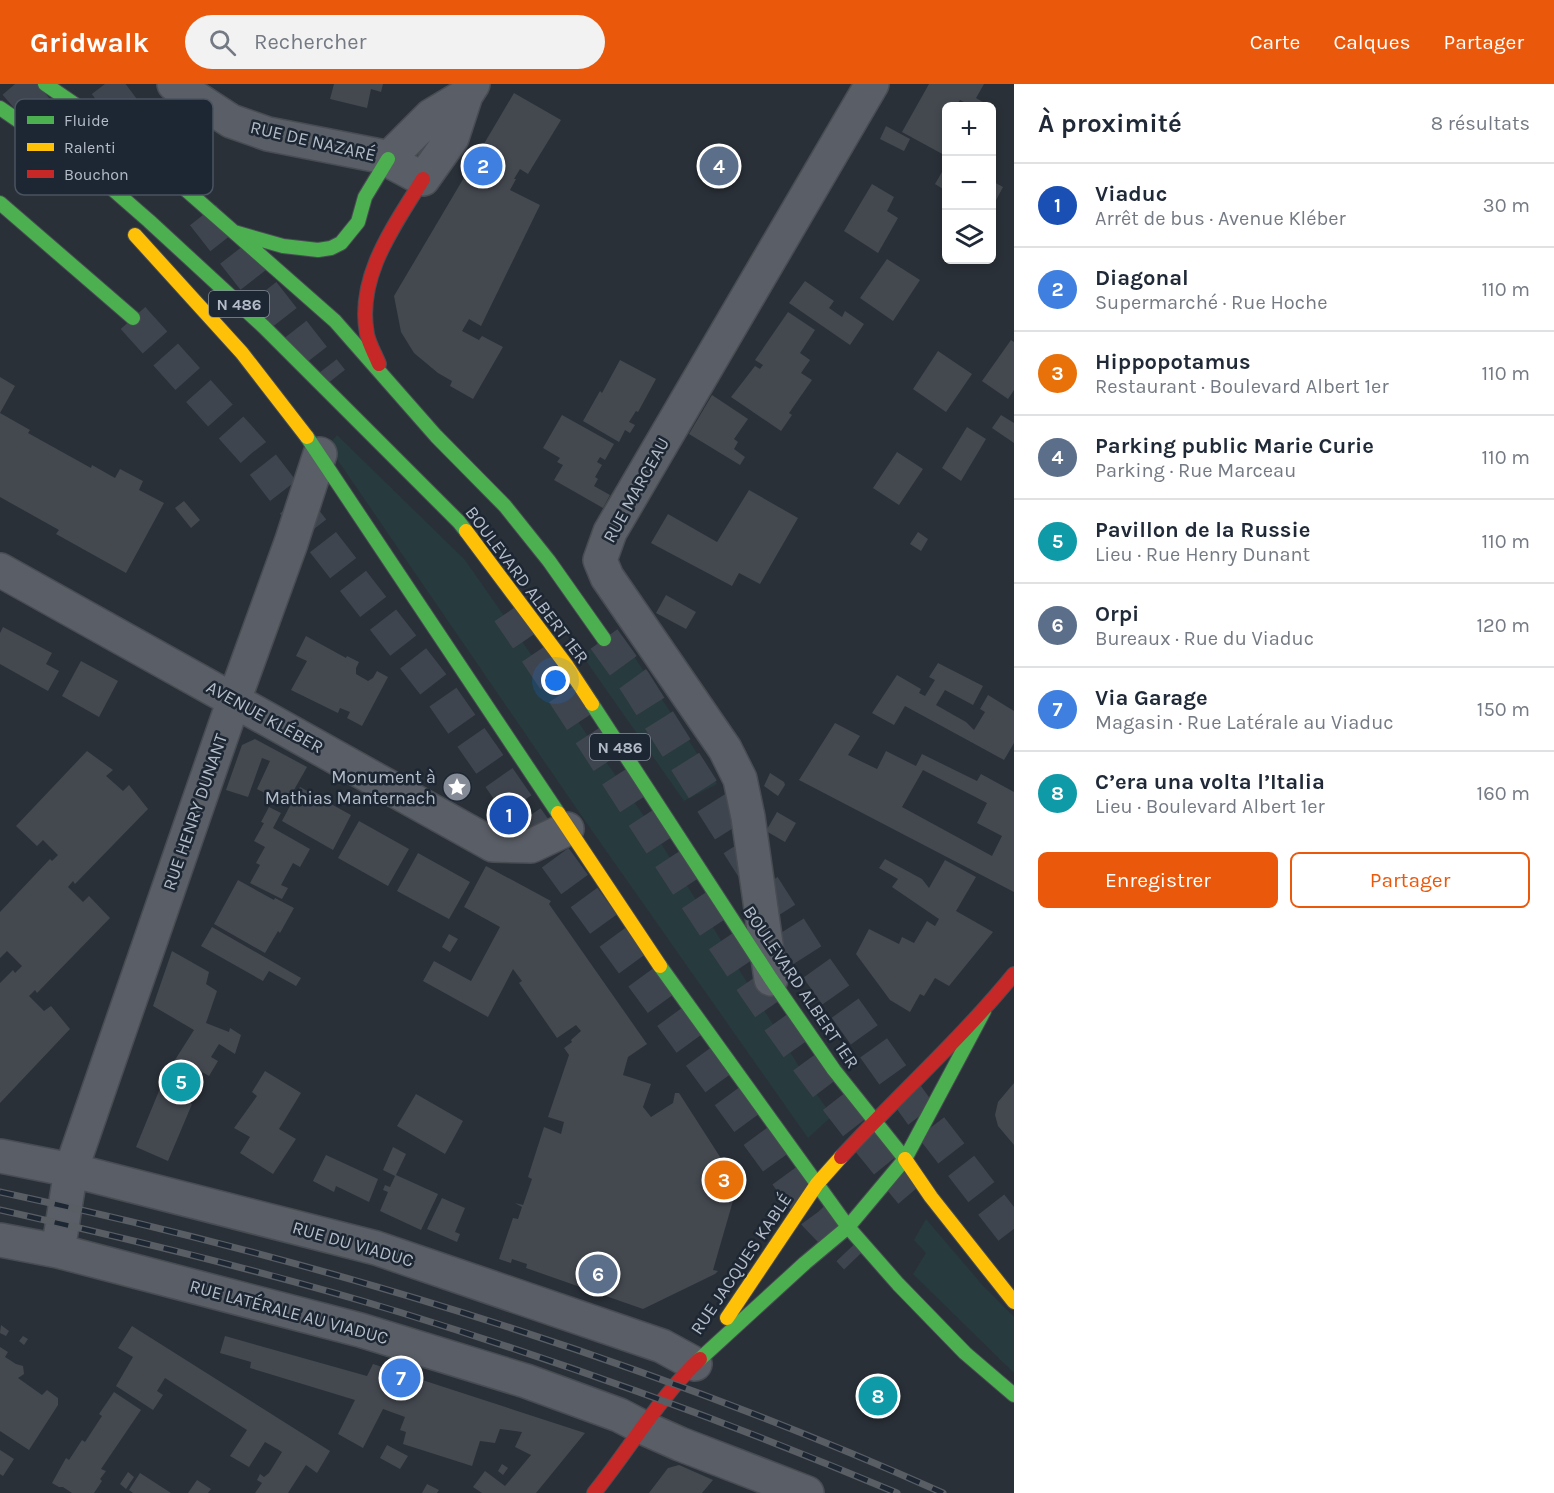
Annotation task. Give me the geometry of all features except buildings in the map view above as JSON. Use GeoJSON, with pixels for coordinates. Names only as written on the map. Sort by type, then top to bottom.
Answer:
{"type":"FeatureCollection","features":[{"type":"Feature","properties":{"kind":"main road"},"geometry":{"type":"LineString","coordinates":[[45,84],[67,99]]}},
{"type":"Feature","properties":{"kind":"main road","name":"BOULEVARD ALBERT 1ER"},"geometry":{"type":"LineString","coordinates":[[0,108],[15,118]]}},
{"type":"Feature","properties":{"kind":"main road"},"geometry":{"type":"LineString","coordinates":[[234,231],[283,246],[305,250],[331,248],[351,234],[358,222],[365,197],[388,159]]}},
{"type":"Feature","properties":{"kind":"main road"},"geometry":{"type":"LineString","coordinates":[[384,376],[366,333],[365,298],[374,265],[423,179]]}},
{"type":"Feature","properties":{"kind":"main road","name":"BOULEVARD ALBERT 1ER"},"geometry":{"type":"LineString","coordinates":[[119,195],[264,327],[330,396],[459,522],[567,666],[771,979],[834,1070],[905,1160]]}},
{"type":"Feature","properties":{"kind":"main road"},"geometry":{"type":"LineString","coordinates":[[192,195],[335,321],[436,435],[505,506],[549,561],[604,639]]}},
{"type":"Feature","properties":{"kind":"main road"},"geometry":{"type":"LineString","coordinates":[[0,204],[133,318]]}},
{"type":"Feature","properties":{"kind":"main road","name":"N 486"},"geometry":{"type":"LineString","coordinates":[[121,224],[139,238],[242,353],[320,454],[670,981],[817,1184]]}},
{"type":"Feature","properties":{"kind":"main road"},"geometry":{"type":"LineString","coordinates":[[874,1121],[984,1011],[1014,974]]}},
{"type":"Feature","properties":{"kind":"main road"},"geometry":{"type":"LineString","coordinates":[[984,1011],[905,1160],[931,1197],[1014,1302]]}},
{"type":"Feature","properties":{"kind":"main road","name":"RUE JACQUES KABLÉ"},"geometry":{"type":"LineString","coordinates":[[695,1364],[817,1184],[874,1121]]}},
{"type":"Feature","properties":{"kind":"main road","name":"RUE JACQUES KABLÉ"},"geometry":{"type":"LineString","coordinates":[[594,1493],[671,1391],[695,1364],[805,1263],[848,1227],[905,1160]]}},
{"type":"Feature","properties":{"kind":"main road"},"geometry":{"type":"LineString","coordinates":[[817,1184],[848,1227],[898,1284],[965,1353],[1014,1395]]}},
{"type":"Feature","properties":{"kind":"street","name":"RUE DE NAZARÉ"},"geometry":{"type":"LineString","coordinates":[[174,84],[197,99]]}},
{"type":"Feature","properties":{"kind":"street","name":"RUE MARCEAU"},"geometry":{"type":"LineString","coordinates":[[771,979],[748,817],[740,779],[725,749],[607,578],[600,560],[610,532],[872,84]]}},
{"type":"Feature","properties":{"kind":"street"},"geometry":{"type":"LineString","coordinates":[[388,159],[431,116],[470,90]]}},
{"type":"Feature","properties":{"kind":"street"},"geometry":{"type":"LineString","coordinates":[[423,179],[452,138],[470,90]]}},
{"type":"Feature","properties":{"kind":"street","name":"RUE DE NAZARÉ"},"geometry":{"type":"LineString","coordinates":[[213,109],[231,121],[268,134],[388,159],[423,179]]}},
{"type":"Feature","properties":{"kind":"street","name":"RUE HENRY DUNANT"},"geometry":{"type":"LineString","coordinates":[[57,1251],[71,1170],[234,700],[291,543],[320,454]]}},
{"type":"Feature","properties":{"kind":"street","name":"AVENUE KLÉBER"},"geometry":{"type":"LineString","coordinates":[[0,570],[493,844],[531,846],[567,829]]}},
{"type":"Feature","properties":{"kind":"street","name":"RUE DU VIADUC"},"geometry":{"type":"LineString","coordinates":[[0,1156],[71,1170],[376,1248],[662,1346],[695,1364]]}},
{"type":"Feature","properties":{"kind":"street","name":"RUE LATÉRALE AU VIADUC"},"geometry":{"type":"LineString","coordinates":[[0,1240],[57,1251],[360,1330],[526,1381],[619,1415],[644,1428],[807,1493]]}},
{"type":"Feature","properties":{"kind":"green space"},"geometry":{"type":"Polygon","coordinates":[[[337,435],[465,560],[646,819],[811,1086],[832,1116],[808,1138],[581,815],[328,446],[337,435]]]}},
{"type":"Feature","properties":{"kind":"green space"},"geometry":{"type":"Polygon","coordinates":[[[617,630],[717,784],[684,801],[582,655],[617,630]]]}},
{"type":"Feature","properties":{"kind":"green space"},"geometry":{"type":"Polygon","coordinates":[[[926,1219],[984,1287],[1014,1317],[1014,1373],[913,1274],[926,1253],[914,1240],[926,1219]]]}},
{"type":"Feature","properties":{"kind":"tunnel"},"geometry":{"type":"LineString","coordinates":[[15,84],[28,99]]}},
{"type":"Feature","properties":{"kind":"tunnel"},"geometry":{"type":"LineString","coordinates":[[105,84],[116,99]]}},
{"type":"Feature","properties":{"kind":"tunnel"},"geometry":{"type":"LineString","coordinates":[[203,215],[332,380]]}},
{"type":"Feature","properties":{"kind":"tunnel"},"geometry":{"type":"LineString","coordinates":[[133,318],[253,452],[440,693],[551,852],[815,1215],[856,1258]]}},
{"type":"Feature","properties":{"kind":"tunnel"},"geometry":{"type":"LineString","coordinates":[[508,612],[748,977],[829,1091],[911,1193]]}},
{"type":"Feature","properties":{"kind":"tunnel"},"geometry":{"type":"LineString","coordinates":[[604,639],[635,682],[808,956],[920,1113],[1014,1234]]}},
{"type":"Feature","properties":{"kind":"railway"},"geometry":{"type":"LineString","coordinates":[[0,1192],[241,1249],[479,1318],[714,1399],[829,1444],[943,1493]]}},
{"type":"Feature","properties":{"kind":"railway"},"geometry":{"type":"LineString","coordinates":[[0,1210],[251,1270],[399,1312],[588,1374],[712,1419],[897,1493]]}},
{"type":"Feature","properties":{"kind":"traffic: fast"},"geometry":{"type":"LineString","coordinates":[[45,84],[67,99]]}},
{"type":"Feature","properties":{"kind":"traffic: fast"},"geometry":{"type":"LineString","coordinates":[[0,108],[15,118]]}},
{"type":"Feature","properties":{"kind":"traffic: fast"},"geometry":{"type":"LineString","coordinates":[[192,195],[234,232],[283,246],[318,250],[331,248],[341,243],[358,222],[365,197],[388,159]]}},
{"type":"Feature","properties":{"kind":"traffic: fast"},"geometry":{"type":"LineString","coordinates":[[119,195],[264,327],[466,531]]}},
{"type":"Feature","properties":{"kind":"traffic: fast"},"geometry":{"type":"LineString","coordinates":[[0,203],[133,318]]}},
{"type":"Feature","properties":{"kind":"traffic: fast"},"geometry":{"type":"LineString","coordinates":[[234,232],[335,321],[436,436],[505,506],[549,561],[604,639]]}},
{"type":"Feature","properties":{"kind":"traffic: fast"},"geometry":{"type":"LineString","coordinates":[[307,437],[558,813]]}},
{"type":"Feature","properties":{"kind":"traffic: fast"},"geometry":{"type":"LineString","coordinates":[[592,704],[771,979],[834,1070],[905,1159]]}},
{"type":"Feature","properties":{"kind":"traffic: fast"},"geometry":{"type":"LineString","coordinates":[[660,966],[848,1227]]}},
{"type":"Feature","properties":{"kind":"traffic: fast"},"geometry":{"type":"LineString","coordinates":[[700,1359],[848,1227],[905,1159],[984,1011]]}},
{"type":"Feature","properties":{"kind":"traffic: fast"},"geometry":{"type":"LineString","coordinates":[[848,1227],[898,1284],[965,1353],[1014,1395]]}},
{"type":"Feature","properties":{"kind":"traffic: slow"},"geometry":{"type":"LineString","coordinates":[[135,235],[242,353],[307,437]]}},
{"type":"Feature","properties":{"kind":"traffic: slow"},"geometry":{"type":"LineString","coordinates":[[466,531],[567,666],[592,704]]}},
{"type":"Feature","properties":{"kind":"traffic: slow"},"geometry":{"type":"LineString","coordinates":[[558,813],[660,966]]}},
{"type":"Feature","properties":{"kind":"traffic: slow"},"geometry":{"type":"LineString","coordinates":[[727,1318],[817,1184],[841,1157]]}},
{"type":"Feature","properties":{"kind":"traffic: slow"},"geometry":{"type":"LineString","coordinates":[[905,1159],[931,1197],[1014,1302]]}},
{"type":"Feature","properties":{"kind":"traffic: jam"},"geometry":{"type":"LineString","coordinates":[[379,364],[367,334],[365,313],[367,292],[380,252],[423,179]]}},
{"type":"Feature","properties":{"kind":"traffic: jam"},"geometry":{"type":"LineString","coordinates":[[841,1157],[973,1021],[1014,974]]}},
{"type":"Feature","properties":{"kind":"traffic: jam"},"geometry":{"type":"LineString","coordinates":[[594,1493],[658,1406],[700,1359]]}},
{"type":"Feature","properties":{"kind":"place","name":"Diagonal"},"geometry":{"type":"Point","coordinates":[483,166]}},
{"type":"Feature","properties":{"kind":"place","name":"Parking public Marie Curie"},"geometry":{"type":"Point","coordinates":[719,166]}},
{"type":"Feature","properties":{"kind":"place","name":"Monument à Mathias Manternach"},"geometry":{"type":"Point","coordinates":[457,787]}},
{"type":"Feature","properties":{"kind":"place","name":"Viaduc"},"geometry":{"type":"Point","coordinates":[509,815]}},
{"type":"Feature","properties":{"kind":"place","name":"Pavillon de la Russie"},"geometry":{"type":"Point","coordinates":[181,1082]}},
{"type":"Feature","properties":{"kind":"place","name":"Hippopotamus"},"geometry":{"type":"Point","coordinates":[724,1180]}},
{"type":"Feature","properties":{"kind":"place","name":"Orpi"},"geometry":{"type":"Point","coordinates":[598,1274]}},
{"type":"Feature","properties":{"kind":"place","name":"Via Garage"},"geometry":{"type":"Point","coordinates":[401,1378]}},
{"type":"Feature","properties":{"kind":"place","name":"C’era una volta l’Italia"},"geometry":{"type":"Point","coordinates":[878,1396]}}]}
